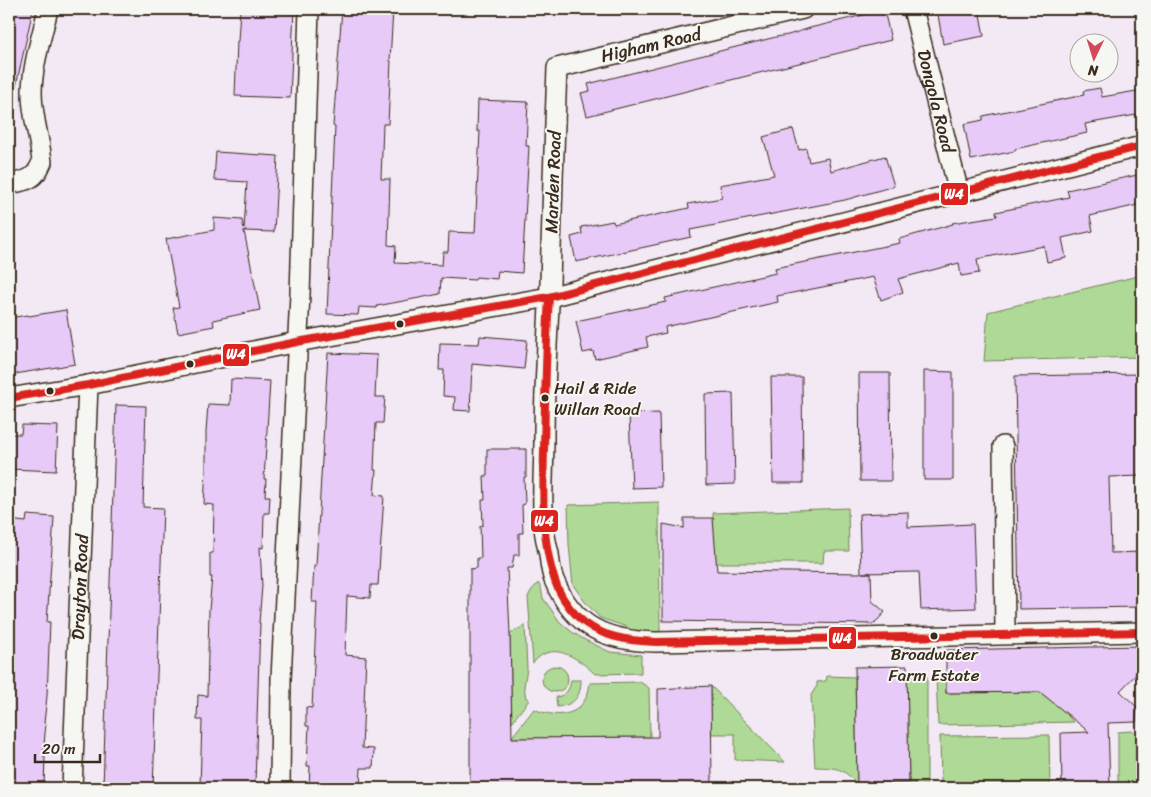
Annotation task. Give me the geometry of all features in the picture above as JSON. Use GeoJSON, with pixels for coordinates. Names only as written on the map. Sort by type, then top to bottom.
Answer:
{"type":"FeatureCollection","features":[{"type":"Feature","properties":{"kind":"street"},"geometry":{"type":"LineString","coordinates":[[9,184],[34,177],[42,162],[32,93],[34,69],[48,9]]}},
{"type":"Feature","properties":{"kind":"street"},"geometry":{"type":"LineString","coordinates":[[280,788],[281,679],[300,294],[309,9]]}},
{"type":"Feature","properties":{"kind":"street","name":"Higham Road"},"geometry":{"type":"LineString","coordinates":[[557,68],[803,9]]}},
{"type":"Feature","properties":{"kind":"street","name":"Dongola Road"},"geometry":{"type":"LineString","coordinates":[[913,9],[959,194]]}},
{"type":"Feature","properties":{"kind":"street","name":"Marden Road"},"geometry":{"type":"LineString","coordinates":[[557,68],[549,297],[545,356],[544,529],[553,578],[570,608],[578,617],[591,627],[609,636],[636,641],[656,642],[1142,632]]}},
{"type":"Feature","properties":{"kind":"street"},"geometry":{"type":"LineString","coordinates":[[9,398],[88,385],[297,342],[549,297],[1142,146]]}},
{"type":"Feature","properties":{"kind":"street","name":"Drayton Road"},"geometry":{"type":"LineString","coordinates":[[72,788],[88,385]]}},
{"type":"Feature","properties":{"kind":"street"},"geometry":{"type":"LineString","coordinates":[[1003,446],[1006,634]]}},
{"type":"Feature","properties":{"kind":"green space"},"geometry":{"type":"Polygon","coordinates":[[[1142,275],[1142,357],[984,361],[988,312],[1142,275]]]}},
{"type":"Feature","properties":{"kind":"green space"},"geometry":{"type":"Polygon","coordinates":[[[659,502],[660,636],[639,636],[627,627],[600,618],[573,585],[568,505],[659,502]]]}},
{"type":"Feature","properties":{"kind":"green space"},"geometry":{"type":"Polygon","coordinates":[[[848,508],[849,551],[824,551],[823,563],[714,563],[713,513],[848,508]]]}},
{"type":"Feature","properties":{"kind":"green space"},"geometry":{"type":"Polygon","coordinates":[[[538,583],[543,598],[560,622],[585,640],[610,652],[641,655],[641,673],[595,674],[573,657],[556,652],[548,652],[540,656],[533,663],[528,597],[538,583]]]}},
{"type":"Feature","properties":{"kind":"green space"},"geometry":{"type":"Polygon","coordinates":[[[525,625],[527,669],[524,687],[526,698],[529,700],[512,722],[510,634],[525,625]]]}},
{"type":"Feature","properties":{"kind":"green space"},"geometry":{"type":"Polygon","coordinates":[[[555,666],[564,670],[568,679],[564,688],[555,692],[546,688],[542,679],[546,670],[555,666]]]}},
{"type":"Feature","properties":{"kind":"green space"},"geometry":{"type":"Polygon","coordinates":[[[936,675],[946,676],[946,693],[1040,692],[1074,722],[938,725],[936,675]]]}},
{"type":"Feature","properties":{"kind":"green space"},"geometry":{"type":"Polygon","coordinates":[[[827,676],[855,677],[857,784],[843,771],[815,767],[811,695],[817,686],[817,682],[826,681],[827,676]]]}},
{"type":"Feature","properties":{"kind":"green space"},"geometry":{"type":"Polygon","coordinates":[[[907,676],[927,676],[927,784],[909,783],[907,676]]]}},
{"type":"Feature","properties":{"kind":"green space"},"geometry":{"type":"Polygon","coordinates":[[[571,680],[581,680],[578,696],[572,702],[557,707],[556,697],[566,692],[570,687],[571,680]]]}},
{"type":"Feature","properties":{"kind":"green space"},"geometry":{"type":"Polygon","coordinates":[[[640,682],[649,688],[650,737],[511,738],[534,709],[553,714],[562,714],[577,709],[588,694],[590,683],[640,682]]]}},
{"type":"Feature","properties":{"kind":"green space"},"geometry":{"type":"Polygon","coordinates":[[[711,686],[785,762],[735,760],[735,734],[711,734],[711,686]]]}},
{"type":"Feature","properties":{"kind":"green space"},"geometry":{"type":"Polygon","coordinates":[[[1132,731],[1142,741],[1142,788],[1118,788],[1118,732],[1132,731]]]}},
{"type":"Feature","properties":{"kind":"green space"},"geometry":{"type":"Polygon","coordinates":[[[1049,735],[1050,788],[941,787],[940,736],[1049,735]]]}},
{"type":"Feature","properties":{"kind":"building"},"geometry":{"type":"Polygon","coordinates":[[[9,9],[33,9],[16,86],[9,85],[9,9]]]}},
{"type":"Feature","properties":{"kind":"building"},"geometry":{"type":"Polygon","coordinates":[[[240,9],[294,9],[290,98],[235,96],[240,9]]]}},
{"type":"Feature","properties":{"kind":"building"},"geometry":{"type":"Polygon","coordinates":[[[342,9],[393,9],[388,124],[383,124],[381,179],[390,179],[388,245],[396,246],[395,263],[442,265],[443,252],[448,252],[449,232],[475,233],[480,131],[477,131],[478,100],[528,102],[526,146],[529,146],[522,273],[498,271],[497,279],[476,277],[475,280],[441,278],[440,294],[377,306],[377,308],[359,307],[358,315],[327,314],[335,127],[333,126],[342,9]]]}},
{"type":"Feature","properties":{"kind":"building"},"geometry":{"type":"Polygon","coordinates":[[[937,9],[979,9],[984,36],[943,44],[937,9]]]}},
{"type":"Feature","properties":{"kind":"building"},"geometry":{"type":"Polygon","coordinates":[[[884,10],[891,40],[587,116],[581,93],[590,91],[588,84],[884,10]]]}},
{"type":"Feature","properties":{"kind":"building"},"geometry":{"type":"Polygon","coordinates":[[[1100,88],[1102,97],[1142,90],[1142,114],[1085,124],[1087,133],[971,160],[964,124],[983,120],[983,116],[1084,95],[1083,91],[1100,88]]]}},
{"type":"Feature","properties":{"kind":"building"},"geometry":{"type":"Polygon","coordinates":[[[793,129],[799,150],[806,148],[809,162],[828,158],[831,171],[885,156],[894,186],[845,200],[690,230],[691,237],[576,262],[571,237],[582,234],[581,227],[613,221],[614,224],[689,208],[688,204],[722,198],[720,185],[774,175],[763,137],[793,129]]]}},
{"type":"Feature","properties":{"kind":"building"},"geometry":{"type":"Polygon","coordinates":[[[216,152],[278,156],[274,232],[244,231],[260,310],[213,320],[214,326],[178,333],[173,308],[179,307],[166,239],[214,230],[214,218],[242,220],[244,229],[247,182],[214,180],[216,152]]]}},
{"type":"Feature","properties":{"kind":"building"},"geometry":{"type":"Polygon","coordinates":[[[1142,174],[1142,204],[1090,216],[1093,231],[1062,238],[1066,258],[1047,262],[1044,246],[977,259],[979,273],[961,276],[959,263],[898,279],[903,292],[881,300],[873,277],[777,296],[778,302],[665,327],[666,333],[646,337],[648,347],[595,359],[593,351],[583,353],[576,321],[666,302],[665,298],[776,273],[775,268],[900,243],[899,239],[952,223],[997,216],[996,212],[1069,197],[1067,190],[1142,174]]]}},
{"type":"Feature","properties":{"kind":"building"},"geometry":{"type":"Polygon","coordinates":[[[66,310],[75,364],[9,375],[9,318],[66,310]]]}},
{"type":"Feature","properties":{"kind":"building"},"geometry":{"type":"Polygon","coordinates":[[[480,336],[527,340],[524,369],[472,364],[470,411],[454,410],[455,397],[443,396],[444,370],[439,370],[440,343],[479,344],[480,336]]]}},
{"type":"Feature","properties":{"kind":"building"},"geometry":{"type":"Polygon","coordinates":[[[328,353],[377,355],[375,397],[385,397],[383,423],[376,423],[374,470],[376,470],[374,495],[384,496],[378,585],[371,585],[370,598],[347,596],[345,655],[366,657],[362,748],[374,749],[373,768],[361,768],[360,788],[309,788],[310,766],[307,766],[309,726],[306,726],[306,707],[312,708],[317,602],[312,602],[314,566],[316,566],[328,353]]]}},
{"type":"Feature","properties":{"kind":"building"},"geometry":{"type":"Polygon","coordinates":[[[924,371],[953,372],[953,480],[924,480],[924,371]]]}},
{"type":"Feature","properties":{"kind":"building"},"geometry":{"type":"Polygon","coordinates":[[[859,373],[890,373],[891,481],[860,481],[859,373]]]}},
{"type":"Feature","properties":{"kind":"building"},"geometry":{"type":"Polygon","coordinates":[[[1142,374],[1142,476],[1109,477],[1111,553],[1142,552],[1142,607],[1019,609],[1015,376],[1142,374]]]}},
{"type":"Feature","properties":{"kind":"building"},"geometry":{"type":"Polygon","coordinates":[[[771,377],[802,377],[803,483],[773,483],[771,377]]]}},
{"type":"Feature","properties":{"kind":"building"},"geometry":{"type":"Polygon","coordinates":[[[231,379],[270,381],[264,479],[266,479],[265,496],[270,496],[269,513],[264,513],[263,548],[260,547],[262,586],[259,623],[255,785],[254,788],[200,788],[202,720],[197,720],[198,695],[207,696],[209,610],[212,577],[210,577],[210,553],[213,553],[214,505],[204,504],[208,404],[230,405],[231,379]]]}},
{"type":"Feature","properties":{"kind":"building"},"geometry":{"type":"Polygon","coordinates":[[[733,393],[735,484],[706,485],[705,394],[733,393]]]}},
{"type":"Feature","properties":{"kind":"building"},"geometry":{"type":"Polygon","coordinates":[[[116,405],[146,406],[143,507],[163,508],[153,788],[103,788],[116,405]]]}},
{"type":"Feature","properties":{"kind":"building"},"geometry":{"type":"Polygon","coordinates":[[[659,413],[661,487],[632,488],[629,414],[659,413]]]}},
{"type":"Feature","properties":{"kind":"building"},"geometry":{"type":"Polygon","coordinates":[[[22,425],[58,426],[56,471],[9,469],[9,434],[21,434],[22,425]]]}},
{"type":"Feature","properties":{"kind":"building"},"geometry":{"type":"Polygon","coordinates":[[[487,449],[526,449],[525,504],[522,505],[523,533],[519,533],[519,555],[514,555],[512,568],[507,568],[512,738],[658,737],[658,689],[711,686],[712,788],[470,788],[470,569],[477,568],[477,558],[481,558],[480,526],[483,525],[482,500],[485,500],[484,476],[487,476],[487,449]]]}},
{"type":"Feature","properties":{"kind":"building"},"geometry":{"type":"Polygon","coordinates":[[[908,512],[908,527],[973,524],[976,608],[921,610],[919,572],[862,573],[871,573],[872,601],[885,612],[874,624],[663,621],[663,524],[684,528],[684,518],[713,518],[717,571],[861,573],[859,514],[908,512]]]}},
{"type":"Feature","properties":{"kind":"building"},"geometry":{"type":"Polygon","coordinates":[[[27,515],[54,517],[47,622],[50,622],[44,723],[46,723],[43,756],[45,756],[44,788],[17,788],[17,782],[9,781],[9,520],[26,522],[27,515]]]}},
{"type":"Feature","properties":{"kind":"building"},"geometry":{"type":"Polygon","coordinates":[[[1142,646],[1142,668],[1120,691],[1137,707],[1136,722],[1108,723],[1110,788],[1062,788],[1061,733],[1089,732],[1040,692],[946,693],[946,650],[1142,646]]]}},
{"type":"Feature","properties":{"kind":"building"},"geometry":{"type":"Polygon","coordinates":[[[907,666],[909,783],[857,784],[855,667],[907,666]]]}},
{"type":"Feature","properties":{"kind":"transit line","name":"W4"},"geometry":{"type":"LineString","coordinates":[[9,398],[88,385],[297,342],[549,297],[1142,146]]}},
{"type":"Feature","properties":{"kind":"transit line","name":"W4"},"geometry":{"type":"LineString","coordinates":[[549,297],[543,482],[545,531],[550,562],[556,583],[567,604],[586,624],[614,637],[656,642],[1142,632]]}},
{"type":"Feature","properties":{"kind":"place","name":"Hail & Ride Willan Road"},"geometry":{"type":"Point","coordinates":[545,398]}},
{"type":"Feature","properties":{"kind":"place","name":"Broadwater Farm Estate"},"geometry":{"type":"Point","coordinates":[934,636]}}]}
